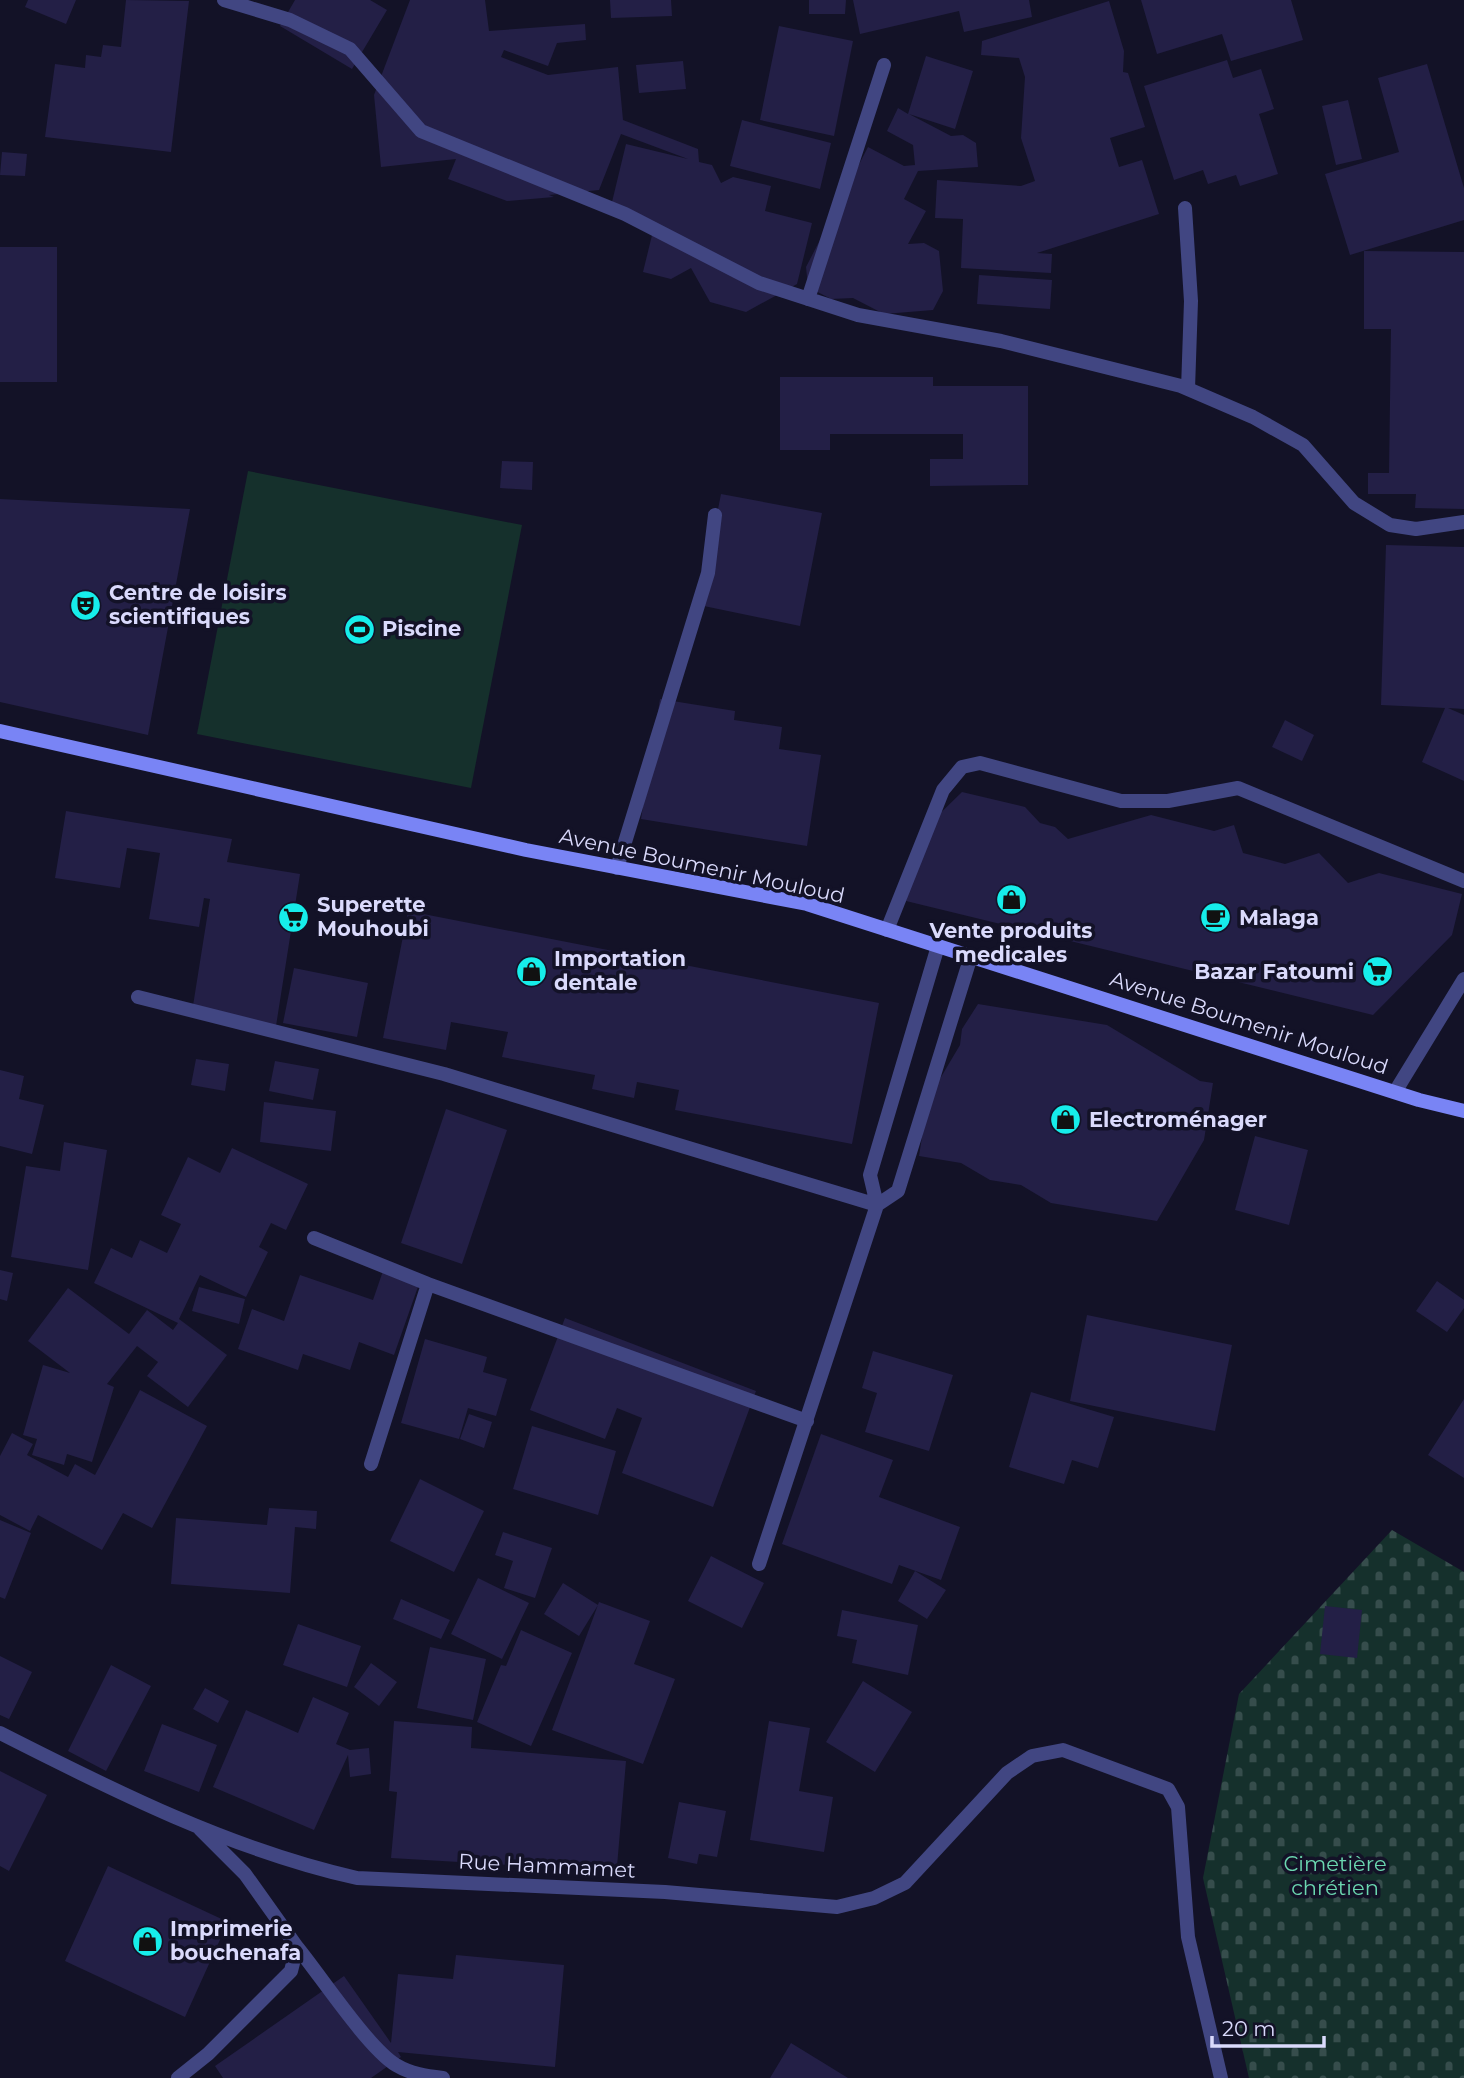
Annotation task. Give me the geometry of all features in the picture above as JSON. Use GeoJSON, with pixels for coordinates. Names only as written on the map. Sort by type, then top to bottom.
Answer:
{"type":"FeatureCollection","features":[{"type":"Feature","properties":{"kind":"main road","name":"Avenue Boumenir Mouloud"},"geometry":{"type":"LineString","coordinates":[[0,731],[526,850],[807,904],[1395,1092],[1464,1111]]}},
{"type":"Feature","properties":{"kind":"street"},"geometry":{"type":"LineString","coordinates":[[233,1],[290,20],[350,49],[421,131],[625,214],[759,283],[858,315],[1001,341],[1188,389],[1253,417],[1303,445],[1354,503],[1390,525],[1416,529],[1464,522]]}},
{"type":"Feature","properties":{"kind":"street"},"geometry":{"type":"LineString","coordinates":[[808,299],[884,65]]}},
{"type":"Feature","properties":{"kind":"street"},"geometry":{"type":"LineString","coordinates":[[1185,208],[1191,301],[1188,389]]}},
{"type":"Feature","properties":{"kind":"street"},"geometry":{"type":"LineString","coordinates":[[617,868],[708,573],[715,515]]}},
{"type":"Feature","properties":{"kind":"street"},"geometry":{"type":"LineString","coordinates":[[887,930],[943,790],[962,766],[980,763],[1121,801],[1168,802],[1238,788],[1464,881]]}},
{"type":"Feature","properties":{"kind":"street"},"geometry":{"type":"LineString","coordinates":[[759,1564],[877,1205],[870,1175],[938,946]]}},
{"type":"Feature","properties":{"kind":"street"},"geometry":{"type":"LineString","coordinates":[[877,1205],[898,1191],[971,956]]}},
{"type":"Feature","properties":{"kind":"street"},"geometry":{"type":"LineString","coordinates":[[1395,1092],[1464,979]]}},
{"type":"Feature","properties":{"kind":"street"},"geometry":{"type":"LineString","coordinates":[[138,997],[444,1074],[877,1205]]}},
{"type":"Feature","properties":{"kind":"street"},"geometry":{"type":"LineString","coordinates":[[314,1238],[428,1284],[807,1421]]}},
{"type":"Feature","properties":{"kind":"street"},"geometry":{"type":"LineString","coordinates":[[371,1464],[428,1284]]}},
{"type":"Feature","properties":{"kind":"street","name":"Rue Hammamet"},"geometry":{"type":"LineString","coordinates":[[0,1733],[131,1799],[308,1867],[358,1878],[665,1892],[837,1907],[874,1898],[905,1883],[1007,1773],[1032,1756],[1063,1750],[1168,1788],[1178,1807],[1188,1937],[1221,2078]]}},
{"type":"Feature","properties":{"kind":"street"},"geometry":{"type":"LineString","coordinates":[[195,1824],[245,1874],[297,1947],[378,2049],[394,2064],[419,2075],[443,2078]]}},
{"type":"Feature","properties":{"kind":"street"},"geometry":{"type":"LineString","coordinates":[[177,2078],[208,2054],[291,1971],[297,1947]]}},
{"type":"Feature","properties":{"kind":"green space","name":"Piscine"},"geometry":{"type":"Polygon","coordinates":[[[248,471],[522,525],[471,788],[197,734],[248,471]]]}},
{"type":"Feature","properties":{"kind":"green space","name":"Cimetière chrétien"},"geometry":{"type":"Polygon","coordinates":[[[1392,1530],[1464,1572],[1464,2078],[1249,2078],[1203,1878],[1239,1694],[1392,1530]]]}},
{"type":"Feature","properties":{"kind":"building"},"geometry":{"type":"Polygon","coordinates":[[[28,0],[76,0],[66,24],[25,7],[28,0]]]}},
{"type":"Feature","properties":{"kind":"building"},"geometry":{"type":"Polygon","coordinates":[[[126,0],[189,1],[171,152],[45,137],[55,64],[85,68],[86,55],[101,57],[103,45],[121,47],[126,0]]]}},
{"type":"Feature","properties":{"kind":"building"},"geometry":{"type":"Polygon","coordinates":[[[295,0],[370,0],[387,10],[352,69],[280,26],[295,0]]]}},
{"type":"Feature","properties":{"kind":"building"},"geometry":{"type":"Polygon","coordinates":[[[410,0],[485,0],[489,31],[585,24],[586,40],[557,43],[548,66],[504,50],[501,57],[548,75],[618,67],[623,120],[698,149],[699,162],[712,165],[721,183],[733,177],[771,186],[765,211],[812,223],[797,284],[746,312],[710,302],[691,268],[671,279],[643,272],[654,227],[612,202],[626,144],[688,159],[621,134],[599,190],[549,195],[554,197],[507,201],[448,179],[456,159],[381,167],[374,95],[410,0]]]}},
{"type":"Feature","properties":{"kind":"building"},"geometry":{"type":"Polygon","coordinates":[[[610,0],[671,0],[672,16],[611,18],[610,0]]]}},
{"type":"Feature","properties":{"kind":"building"},"geometry":{"type":"Polygon","coordinates":[[[809,0],[846,0],[845,14],[809,14],[809,0]]]}},
{"type":"Feature","properties":{"kind":"building"},"geometry":{"type":"Polygon","coordinates":[[[853,0],[1029,0],[1032,17],[964,32],[959,11],[860,34],[853,0]]]}},
{"type":"Feature","properties":{"kind":"building"},"geometry":{"type":"Polygon","coordinates":[[[1141,0],[1291,0],[1303,40],[1231,61],[1222,34],[1157,54],[1141,0]]]}},
{"type":"Feature","properties":{"kind":"building"},"geometry":{"type":"Polygon","coordinates":[[[1109,1],[1124,51],[1123,72],[1128,73],[1145,127],[1110,138],[1119,167],[1142,160],[1159,214],[1037,253],[1052,254],[1051,273],[961,268],[963,219],[935,218],[937,180],[1021,186],[1035,181],[1021,138],[1025,77],[1019,58],[981,55],[982,41],[1109,1]]]}},
{"type":"Feature","properties":{"kind":"building"},"geometry":{"type":"Polygon","coordinates":[[[779,26],[853,41],[834,136],[760,120],[779,26]]]}},
{"type":"Feature","properties":{"kind":"building"},"geometry":{"type":"Polygon","coordinates":[[[926,56],[973,71],[955,129],[909,114],[951,136],[963,135],[976,143],[978,167],[918,171],[904,199],[926,211],[908,244],[924,243],[939,251],[943,291],[933,310],[884,314],[853,298],[831,299],[808,287],[806,267],[868,147],[904,166],[915,165],[913,145],[887,131],[898,108],[908,114],[926,56]]]}},
{"type":"Feature","properties":{"kind":"building"},"geometry":{"type":"Polygon","coordinates":[[[1227,60],[1233,78],[1261,69],[1274,109],[1259,114],[1278,174],[1240,186],[1236,175],[1208,184],[1203,170],[1174,180],[1144,86],[1227,60]]]}},
{"type":"Feature","properties":{"kind":"building"},"geometry":{"type":"Polygon","coordinates":[[[683,61],[686,89],[639,93],[636,65],[683,61]]]}},
{"type":"Feature","properties":{"kind":"building"},"geometry":{"type":"Polygon","coordinates":[[[1427,64],[1464,188],[1464,220],[1350,255],[1325,174],[1399,152],[1378,78],[1427,64]]]}},
{"type":"Feature","properties":{"kind":"building"},"geometry":{"type":"Polygon","coordinates":[[[1348,100],[1362,159],[1336,165],[1322,106],[1348,100]]]}},
{"type":"Feature","properties":{"kind":"building"},"geometry":{"type":"Polygon","coordinates":[[[742,120],[831,143],[820,189],[730,166],[742,120]]]}},
{"type":"Feature","properties":{"kind":"building"},"geometry":{"type":"Polygon","coordinates":[[[2,152],[27,154],[25,176],[0,175],[2,152]]]}},
{"type":"Feature","properties":{"kind":"building"},"geometry":{"type":"Polygon","coordinates":[[[0,247],[57,247],[57,382],[0,382],[0,247]]]}},
{"type":"Feature","properties":{"kind":"building"},"geometry":{"type":"Polygon","coordinates":[[[1364,251],[1464,252],[1464,509],[1415,508],[1416,494],[1368,494],[1368,473],[1389,473],[1391,329],[1364,329],[1364,251]]]}},
{"type":"Feature","properties":{"kind":"building"},"geometry":{"type":"Polygon","coordinates":[[[979,275],[1052,280],[1050,309],[977,304],[979,275]]]}},
{"type":"Feature","properties":{"kind":"building"},"geometry":{"type":"Polygon","coordinates":[[[780,377],[933,377],[933,386],[1028,386],[1028,485],[930,486],[930,459],[963,459],[963,434],[830,434],[830,450],[780,450],[780,377]]]}},
{"type":"Feature","properties":{"kind":"building"},"geometry":{"type":"Polygon","coordinates":[[[502,461],[533,462],[532,490],[500,488],[502,461]]]}},
{"type":"Feature","properties":{"kind":"building"},"geometry":{"type":"Polygon","coordinates":[[[721,494],[822,513],[800,626],[699,605],[721,494]]]}},
{"type":"Feature","properties":{"kind":"building","name":"Centre de loisirs scientifiques"},"geometry":{"type":"Polygon","coordinates":[[[0,499],[190,509],[148,735],[0,702],[0,499]]]}},
{"type":"Feature","properties":{"kind":"building"},"geometry":{"type":"Polygon","coordinates":[[[1386,545],[1464,547],[1464,709],[1448,708],[1464,715],[1464,781],[1422,762],[1445,708],[1381,705],[1386,545]]]}},
{"type":"Feature","properties":{"kind":"building"},"geometry":{"type":"Polygon","coordinates":[[[660,699],[735,711],[734,720],[782,727],[779,749],[821,755],[807,846],[641,819],[660,699]]]}},
{"type":"Feature","properties":{"kind":"building"},"geometry":{"type":"Polygon","coordinates":[[[1285,720],[1314,735],[1302,761],[1272,747],[1285,720]]]}},
{"type":"Feature","properties":{"kind":"building","name":"Malaga"},"geometry":{"type":"Polygon","coordinates":[[[962,792],[1025,807],[1040,823],[1055,827],[1068,839],[1151,815],[1214,831],[1234,825],[1243,853],[1285,864],[1319,853],[1348,883],[1379,873],[1462,894],[1452,935],[1373,1015],[906,901],[923,830],[962,792]]]}},
{"type":"Feature","properties":{"kind":"building"},"geometry":{"type":"Polygon","coordinates":[[[66,811],[232,839],[227,862],[300,874],[276,1026],[192,1012],[210,899],[204,898],[199,927],[149,919],[160,853],[127,848],[120,888],[55,878],[66,811]]]}},
{"type":"Feature","properties":{"kind":"building"},"geometry":{"type":"Polygon","coordinates":[[[408,911],[879,1003],[852,1144],[675,1110],[679,1090],[637,1082],[634,1098],[592,1089],[595,1075],[502,1057],[508,1032],[451,1022],[446,1050],[383,1038],[408,911]]]}},
{"type":"Feature","properties":{"kind":"building"},"geometry":{"type":"Polygon","coordinates":[[[294,968],[368,983],[357,1037],[283,1023],[294,968]]]}},
{"type":"Feature","properties":{"kind":"building","name":"Electroménager"},"geometry":{"type":"Polygon","coordinates":[[[978,1004],[1107,1025],[1200,1081],[1213,1083],[1204,1140],[1157,1221],[1051,1203],[1021,1185],[990,1180],[961,1163],[919,1156],[928,1099],[960,1045],[962,1029],[978,1004]]]}},
{"type":"Feature","properties":{"kind":"building"},"geometry":{"type":"Polygon","coordinates":[[[196,1059],[229,1064],[225,1091],[191,1085],[196,1059]]]}},
{"type":"Feature","properties":{"kind":"building"},"geometry":{"type":"Polygon","coordinates":[[[275,1061],[319,1069],[313,1100],[269,1091],[275,1061]]]}},
{"type":"Feature","properties":{"kind":"building"},"geometry":{"type":"Polygon","coordinates":[[[0,1070],[24,1076],[19,1099],[44,1105],[32,1154],[0,1146],[0,1070]]]}},
{"type":"Feature","properties":{"kind":"building"},"geometry":{"type":"Polygon","coordinates":[[[264,1102],[336,1111],[331,1151],[260,1142],[264,1102]]]}},
{"type":"Feature","properties":{"kind":"building"},"geometry":{"type":"Polygon","coordinates":[[[446,1109],[507,1130],[462,1264],[401,1243],[446,1109]]]}},
{"type":"Feature","properties":{"kind":"building"},"geometry":{"type":"Polygon","coordinates":[[[1255,1136],[1308,1150],[1289,1225],[1235,1210],[1255,1136]]]}},
{"type":"Feature","properties":{"kind":"building"},"geometry":{"type":"Polygon","coordinates":[[[64,1142],[107,1150],[88,1270],[11,1257],[26,1166],[60,1171],[64,1142]]]}},
{"type":"Feature","properties":{"kind":"building"},"geometry":{"type":"Polygon","coordinates":[[[232,1148],[308,1184],[286,1230],[271,1223],[259,1247],[268,1252],[246,1297],[200,1275],[179,1319],[227,1355],[188,1407],[147,1376],[158,1362],[137,1346],[107,1384],[114,1387],[92,1462],[67,1454],[64,1465],[32,1455],[37,1439],[23,1435],[43,1365],[70,1373],[28,1341],[68,1288],[129,1334],[147,1310],[173,1330],[178,1323],[94,1283],[111,1248],[132,1258],[140,1240],[167,1253],[181,1224],[161,1215],[188,1157],[220,1173],[232,1148]]]}},
{"type":"Feature","properties":{"kind":"building"},"geometry":{"type":"Polygon","coordinates":[[[384,1268],[420,1281],[394,1355],[359,1342],[350,1370],[303,1354],[298,1370],[238,1349],[252,1309],[284,1321],[300,1275],[373,1300],[384,1268]]]}},
{"type":"Feature","properties":{"kind":"building"},"geometry":{"type":"Polygon","coordinates":[[[0,1270],[13,1273],[7,1301],[0,1299],[0,1270]]]}},
{"type":"Feature","properties":{"kind":"building"},"geometry":{"type":"Polygon","coordinates":[[[1437,1281],[1464,1300],[1464,1308],[1447,1332],[1416,1311],[1437,1281]]]}},
{"type":"Feature","properties":{"kind":"building"},"geometry":{"type":"Polygon","coordinates":[[[199,1287],[245,1299],[239,1324],[192,1311],[199,1287]]]}},
{"type":"Feature","properties":{"kind":"building"},"geometry":{"type":"Polygon","coordinates":[[[1087,1315],[1232,1345],[1215,1431],[1070,1401],[1087,1315]]]}},
{"type":"Feature","properties":{"kind":"building"},"geometry":{"type":"Polygon","coordinates":[[[565,1318],[756,1391],[713,1507],[622,1473],[642,1418],[617,1408],[605,1439],[530,1410],[565,1318]]]}},
{"type":"Feature","properties":{"kind":"building"},"geometry":{"type":"Polygon","coordinates":[[[425,1339],[487,1357],[483,1372],[507,1379],[496,1416],[468,1408],[459,1439],[401,1423],[425,1339]]]}},
{"type":"Feature","properties":{"kind":"building"},"geometry":{"type":"Polygon","coordinates":[[[873,1351],[953,1375],[929,1451],[865,1432],[877,1393],[862,1388],[873,1351]]]}},
{"type":"Feature","properties":{"kind":"building"},"geometry":{"type":"Polygon","coordinates":[[[140,1390],[207,1426],[152,1528],[123,1513],[102,1550],[38,1515],[30,1531],[0,1515],[0,1456],[12,1433],[33,1444],[27,1455],[68,1477],[75,1464],[95,1475],[140,1390]]]}},
{"type":"Feature","properties":{"kind":"building"},"geometry":{"type":"Polygon","coordinates":[[[1031,1392],[1114,1417],[1098,1468],[1072,1460],[1064,1484],[1009,1467],[1031,1392]]]}},
{"type":"Feature","properties":{"kind":"building"},"geometry":{"type":"Polygon","coordinates":[[[1464,1399],[1464,1478],[1428,1455],[1464,1399]]]}},
{"type":"Feature","properties":{"kind":"building"},"geometry":{"type":"Polygon","coordinates":[[[469,1414],[492,1422],[484,1448],[460,1439],[469,1414]]]}},
{"type":"Feature","properties":{"kind":"building"},"geometry":{"type":"Polygon","coordinates":[[[532,1426],[616,1451],[598,1515],[513,1489],[532,1426]]]}},
{"type":"Feature","properties":{"kind":"building"},"geometry":{"type":"Polygon","coordinates":[[[821,1434],[893,1460],[879,1497],[960,1527],[941,1580],[899,1565],[892,1584],[782,1544],[821,1434]]]}},
{"type":"Feature","properties":{"kind":"building"},"geometry":{"type":"Polygon","coordinates":[[[420,1479],[484,1511],[454,1572],[390,1541],[420,1479]]]}},
{"type":"Feature","properties":{"kind":"building"},"geometry":{"type":"Polygon","coordinates":[[[269,1508],[317,1511],[316,1529],[295,1527],[290,1593],[171,1584],[176,1518],[267,1525],[269,1508]]]}},
{"type":"Feature","properties":{"kind":"building"},"geometry":{"type":"Polygon","coordinates":[[[0,1520],[31,1533],[5,1599],[0,1597],[0,1520]]]}},
{"type":"Feature","properties":{"kind":"building"},"geometry":{"type":"Polygon","coordinates":[[[503,1532],[552,1548],[535,1598],[504,1588],[513,1561],[495,1555],[503,1532]]]}},
{"type":"Feature","properties":{"kind":"building"},"geometry":{"type":"Polygon","coordinates":[[[711,1556],[764,1583],[742,1628],[688,1601],[711,1556]]]}},
{"type":"Feature","properties":{"kind":"building"},"geometry":{"type":"Polygon","coordinates":[[[915,1571],[946,1590],[927,1619],[898,1601],[915,1571]]]}},
{"type":"Feature","properties":{"kind":"building"},"geometry":{"type":"Polygon","coordinates":[[[478,1578],[529,1603],[502,1659],[451,1634],[478,1578]]]}},
{"type":"Feature","properties":{"kind":"building"},"geometry":{"type":"Polygon","coordinates":[[[563,1583],[598,1605],[579,1636],[544,1614],[563,1583]]]}},
{"type":"Feature","properties":{"kind":"building"},"geometry":{"type":"Polygon","coordinates":[[[401,1599],[450,1620],[441,1639],[393,1619],[401,1599]]]}},
{"type":"Feature","properties":{"kind":"building"},"geometry":{"type":"Polygon","coordinates":[[[599,1602],[650,1621],[634,1664],[675,1679],[643,1764],[552,1730],[599,1602]]]}},
{"type":"Feature","properties":{"kind":"building"},"geometry":{"type":"Polygon","coordinates":[[[1325,1606],[1362,1610],[1357,1658],[1320,1654],[1325,1606]]]}},
{"type":"Feature","properties":{"kind":"building"},"geometry":{"type":"Polygon","coordinates":[[[842,1610],[918,1625],[908,1675],[852,1663],[857,1640],[837,1636],[842,1610]]]}},
{"type":"Feature","properties":{"kind":"building"},"geometry":{"type":"Polygon","coordinates":[[[298,1624],[361,1646],[347,1687],[283,1665],[298,1624]]]}},
{"type":"Feature","properties":{"kind":"building"},"geometry":{"type":"Polygon","coordinates":[[[521,1630],[572,1653],[531,1746],[477,1722],[501,1665],[506,1666],[521,1630]]]}},
{"type":"Feature","properties":{"kind":"building"},"geometry":{"type":"Polygon","coordinates":[[[430,1647],[486,1659],[473,1720],[417,1708],[430,1647]]]}},
{"type":"Feature","properties":{"kind":"building"},"geometry":{"type":"Polygon","coordinates":[[[0,1656],[32,1672],[9,1719],[0,1715],[0,1656]]]}},
{"type":"Feature","properties":{"kind":"building"},"geometry":{"type":"Polygon","coordinates":[[[371,1663],[397,1682],[379,1706],[354,1687],[371,1663]]]}},
{"type":"Feature","properties":{"kind":"building"},"geometry":{"type":"Polygon","coordinates":[[[111,1665],[151,1686],[106,1771],[68,1751],[111,1665]]]}},
{"type":"Feature","properties":{"kind":"building"},"geometry":{"type":"Polygon","coordinates":[[[863,1681],[912,1712],[875,1772],[826,1742],[863,1681]]]}},
{"type":"Feature","properties":{"kind":"building"},"geometry":{"type":"Polygon","coordinates":[[[205,1688],[229,1701],[218,1723],[193,1709],[205,1688]]]}},
{"type":"Feature","properties":{"kind":"building"},"geometry":{"type":"Polygon","coordinates":[[[313,1697],[349,1713],[336,1744],[350,1750],[369,1748],[371,1774],[350,1777],[348,1755],[314,1830],[213,1787],[246,1710],[298,1733],[313,1697]]]}},
{"type":"Feature","properties":{"kind":"building"},"geometry":{"type":"Polygon","coordinates":[[[394,1721],[472,1727],[471,1748],[626,1761],[616,1878],[526,1871],[526,1866],[391,1858],[397,1792],[389,1791],[394,1721]]]}},
{"type":"Feature","properties":{"kind":"building"},"geometry":{"type":"Polygon","coordinates":[[[769,1721],[810,1728],[799,1791],[833,1797],[824,1852],[750,1840],[769,1721]]]}},
{"type":"Feature","properties":{"kind":"building"},"geometry":{"type":"Polygon","coordinates":[[[162,1724],[217,1745],[199,1792],[144,1771],[162,1724]]]}},
{"type":"Feature","properties":{"kind":"building"},"geometry":{"type":"Polygon","coordinates":[[[0,1771],[47,1795],[9,1871],[0,1866],[0,1771]]]}},
{"type":"Feature","properties":{"kind":"building"},"geometry":{"type":"Polygon","coordinates":[[[679,1802],[726,1811],[717,1857],[699,1854],[697,1864],[668,1858],[679,1802]]]}},
{"type":"Feature","properties":{"kind":"building","name":"Imprimerie bouchenafa"},"geometry":{"type":"Polygon","coordinates":[[[108,1866],[228,1922],[185,2017],[65,1961],[108,1866]]]}},
{"type":"Feature","properties":{"kind":"building"},"geometry":{"type":"Polygon","coordinates":[[[456,1955],[564,1965],[555,2067],[398,2052],[401,2057],[371,2078],[223,2078],[215,2066],[344,1976],[391,2043],[398,1974],[453,1979],[456,1955]]]}},
{"type":"Feature","properties":{"kind":"building"},"geometry":{"type":"Polygon","coordinates":[[[791,2043],[848,2078],[770,2078],[791,2043]]]}},
{"type":"Feature","properties":{"kind":"place","name":"Centre de loisirs scientifiques"},"geometry":{"type":"Point","coordinates":[86,605]}},
{"type":"Feature","properties":{"kind":"place","name":"Piscine"},"geometry":{"type":"Point","coordinates":[359,629]}},
{"type":"Feature","properties":{"kind":"place","name":"Vente produits medicales"},"geometry":{"type":"Point","coordinates":[1011,899]}},
{"type":"Feature","properties":{"kind":"place","name":"Superette Mouhoubi"},"geometry":{"type":"Point","coordinates":[294,917]}},
{"type":"Feature","properties":{"kind":"place","name":"Malaga"},"geometry":{"type":"Point","coordinates":[1216,918]}},
{"type":"Feature","properties":{"kind":"place","name":"Importation dentale"},"geometry":{"type":"Point","coordinates":[531,971]}},
{"type":"Feature","properties":{"kind":"place","name":"Bazar Fatoumi"},"geometry":{"type":"Point","coordinates":[1377,972]}},
{"type":"Feature","properties":{"kind":"place","name":"Electroménager"},"geometry":{"type":"Point","coordinates":[1066,1120]}},
{"type":"Feature","properties":{"kind":"place","name":"Imprimerie bouchenafa"},"geometry":{"type":"Point","coordinates":[147,1941]}}]}
